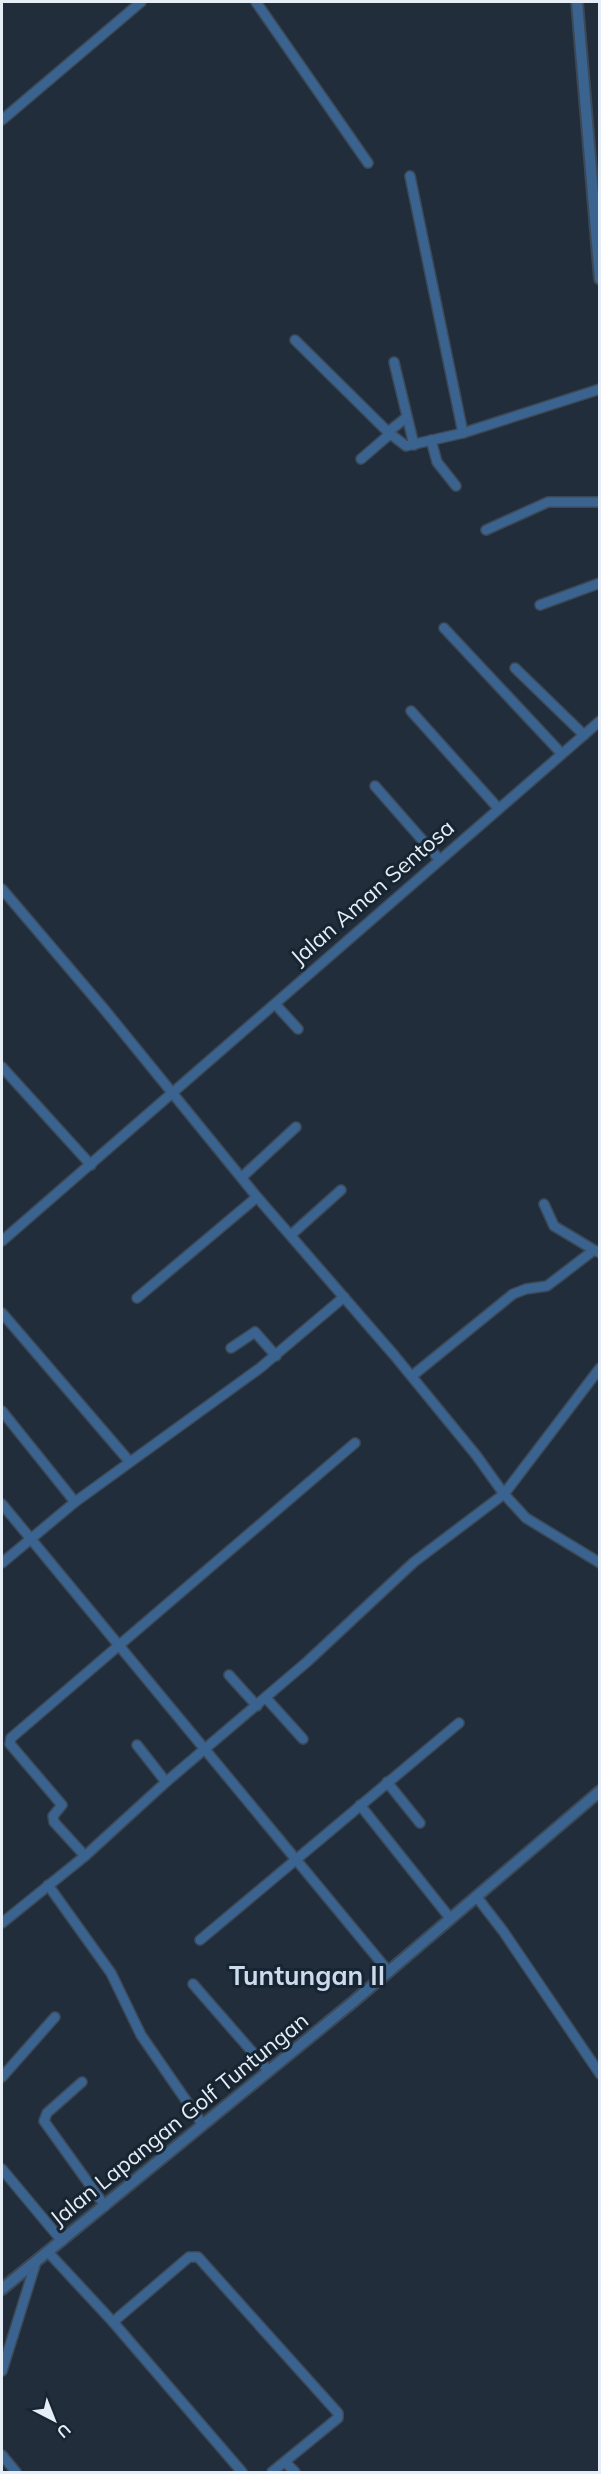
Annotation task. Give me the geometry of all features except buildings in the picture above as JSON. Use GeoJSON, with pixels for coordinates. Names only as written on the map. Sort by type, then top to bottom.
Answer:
{"type":"FeatureCollection","features":[{"type":"Feature","properties":{"kind":"street"},"geometry":{"type":"LineString","coordinates":[[2,120],[141,2]]}},
{"type":"Feature","properties":{"kind":"street"},"geometry":{"type":"LineString","coordinates":[[256,2],[368,163]]}},
{"type":"Feature","properties":{"kind":"street"},"geometry":{"type":"LineString","coordinates":[[577,2],[600,279]]}},
{"type":"Feature","properties":{"kind":"street"},"geometry":{"type":"LineString","coordinates":[[410,176],[463,433]]}},
{"type":"Feature","properties":{"kind":"street"},"geometry":{"type":"LineString","coordinates":[[295,340],[400,443],[414,445],[463,433],[600,389]]}},
{"type":"Feature","properties":{"kind":"street"},"geometry":{"type":"LineString","coordinates":[[394,362],[414,445]]}},
{"type":"Feature","properties":{"kind":"street"},"geometry":{"type":"LineString","coordinates":[[361,459],[407,417]]}},
{"type":"Feature","properties":{"kind":"street"},"geometry":{"type":"LineString","coordinates":[[431,440],[437,462],[456,486]]}},
{"type":"Feature","properties":{"kind":"street"},"geometry":{"type":"LineString","coordinates":[[486,531],[548,502],[600,502]]}},
{"type":"Feature","properties":{"kind":"street"},"geometry":{"type":"LineString","coordinates":[[540,605],[600,584]]}},
{"type":"Feature","properties":{"kind":"street"},"geometry":{"type":"LineString","coordinates":[[444,627],[561,753]]}},
{"type":"Feature","properties":{"kind":"street"},"geometry":{"type":"LineString","coordinates":[[515,668],[584,735]]}},
{"type":"Feature","properties":{"kind":"street"},"geometry":{"type":"LineString","coordinates":[[411,711],[498,808]]}},
{"type":"Feature","properties":{"kind":"street","name":"Jalan Aman Sentosa"},"geometry":{"type":"LineString","coordinates":[[2,1241],[600,721]]}},
{"type":"Feature","properties":{"kind":"street"},"geometry":{"type":"LineString","coordinates":[[375,786],[439,859]]}},
{"type":"Feature","properties":{"kind":"street"},"geometry":{"type":"LineString","coordinates":[[2,890],[257,1197],[292,1234],[412,1376],[525,1518],[600,1563]]}},
{"type":"Feature","properties":{"kind":"street"},"geometry":{"type":"LineString","coordinates":[[275,1004],[298,1029]]}},
{"type":"Feature","properties":{"kind":"street"},"geometry":{"type":"LineString","coordinates":[[2,1067],[91,1165]]}},
{"type":"Feature","properties":{"kind":"street"},"geometry":{"type":"LineString","coordinates":[[242,1177],[296,1127]]}},
{"type":"Feature","properties":{"kind":"street"},"geometry":{"type":"LineString","coordinates":[[292,1234],[341,1190]]}},
{"type":"Feature","properties":{"kind":"street"},"geometry":{"type":"LineString","coordinates":[[137,1298],[257,1197]]}},
{"type":"Feature","properties":{"kind":"street"},"geometry":{"type":"LineString","coordinates":[[412,1376],[513,1294],[526,1289],[547,1286],[597,1251],[554,1226],[544,1204]]}},
{"type":"Feature","properties":{"kind":"street"},"geometry":{"type":"LineString","coordinates":[[2,1563],[75,1502],[129,1461],[276,1356],[344,1297]]}},
{"type":"Feature","properties":{"kind":"street"},"geometry":{"type":"LineString","coordinates":[[2,1313],[129,1461]]}},
{"type":"Feature","properties":{"kind":"street"},"geometry":{"type":"LineString","coordinates":[[231,1348],[255,1332],[276,1356]]}},
{"type":"Feature","properties":{"kind":"street"},"geometry":{"type":"LineString","coordinates":[[2,1923],[85,1856],[166,1782],[257,1706],[414,1562],[504,1494],[600,1368]]}},
{"type":"Feature","properties":{"kind":"street"},"geometry":{"type":"LineString","coordinates":[[2,1410],[75,1502]]}},
{"type":"Feature","properties":{"kind":"street"},"geometry":{"type":"LineString","coordinates":[[85,1856],[52,1819],[62,1805],[10,1741],[55,1698],[354,1443]]}},
{"type":"Feature","properties":{"kind":"street"},"geometry":{"type":"LineString","coordinates":[[2,1504],[389,1972]]}},
{"type":"Feature","properties":{"kind":"street"},"geometry":{"type":"LineString","coordinates":[[229,1675],[257,1706]]}},
{"type":"Feature","properties":{"kind":"street"},"geometry":{"type":"LineString","coordinates":[[266,1698],[303,1739]]}},
{"type":"Feature","properties":{"kind":"street"},"geometry":{"type":"LineString","coordinates":[[200,1940],[459,1723]]}},
{"type":"Feature","properties":{"kind":"street"},"geometry":{"type":"LineString","coordinates":[[137,1745],[166,1782]]}},
{"type":"Feature","properties":{"kind":"street"},"geometry":{"type":"LineString","coordinates":[[387,1782],[420,1823]]}},
{"type":"Feature","properties":{"kind":"street","name":"Jalan Lapangan Golf Tuntungan"},"geometry":{"type":"LineString","coordinates":[[2,2289],[389,1972],[600,1791]]}},
{"type":"Feature","properties":{"kind":"street"},"geometry":{"type":"LineString","coordinates":[[360,1805],[450,1918]]}},
{"type":"Feature","properties":{"kind":"street"},"geometry":{"type":"LineString","coordinates":[[48,1885],[111,1973],[141,2036],[203,2125]]}},
{"type":"Feature","properties":{"kind":"street"},"geometry":{"type":"LineString","coordinates":[[476,1896],[503,1931],[600,2074]]}},
{"type":"Feature","properties":{"kind":"street"},"geometry":{"type":"LineString","coordinates":[[193,1984],[268,2070]]}},
{"type":"Feature","properties":{"kind":"street"},"geometry":{"type":"LineString","coordinates":[[2,2077],[55,2018]]}},
{"type":"Feature","properties":{"kind":"street"},"geometry":{"type":"LineString","coordinates":[[82,2082],[47,2113],[44,2121],[105,2206]]}},
{"type":"Feature","properties":{"kind":"street"},"geometry":{"type":"LineString","coordinates":[[2,2169],[62,2241]]}},
{"type":"Feature","properties":{"kind":"street"},"geometry":{"type":"LineString","coordinates":[[48,2252],[113,2322],[242,2472]]}},
{"type":"Feature","properties":{"kind":"street"},"geometry":{"type":"LineString","coordinates":[[113,2322],[189,2257],[198,2257],[338,2413],[338,2418],[272,2472]]}},
{"type":"Feature","properties":{"kind":"street"},"geometry":{"type":"LineString","coordinates":[[2,2371],[36,2262]]}},
{"type":"Feature","properties":{"kind":"street"},"geometry":{"type":"LineString","coordinates":[[2,2455],[16,2472]]}},
{"type":"Feature","properties":{"kind":"street"},"geometry":{"type":"LineString","coordinates":[[285,2462],[295,2472]]}},
{"type":"Feature","properties":{"kind":"district","name":"Tuntungan II"},"geometry":{"type":"Point","coordinates":[307,1976]}}]}
